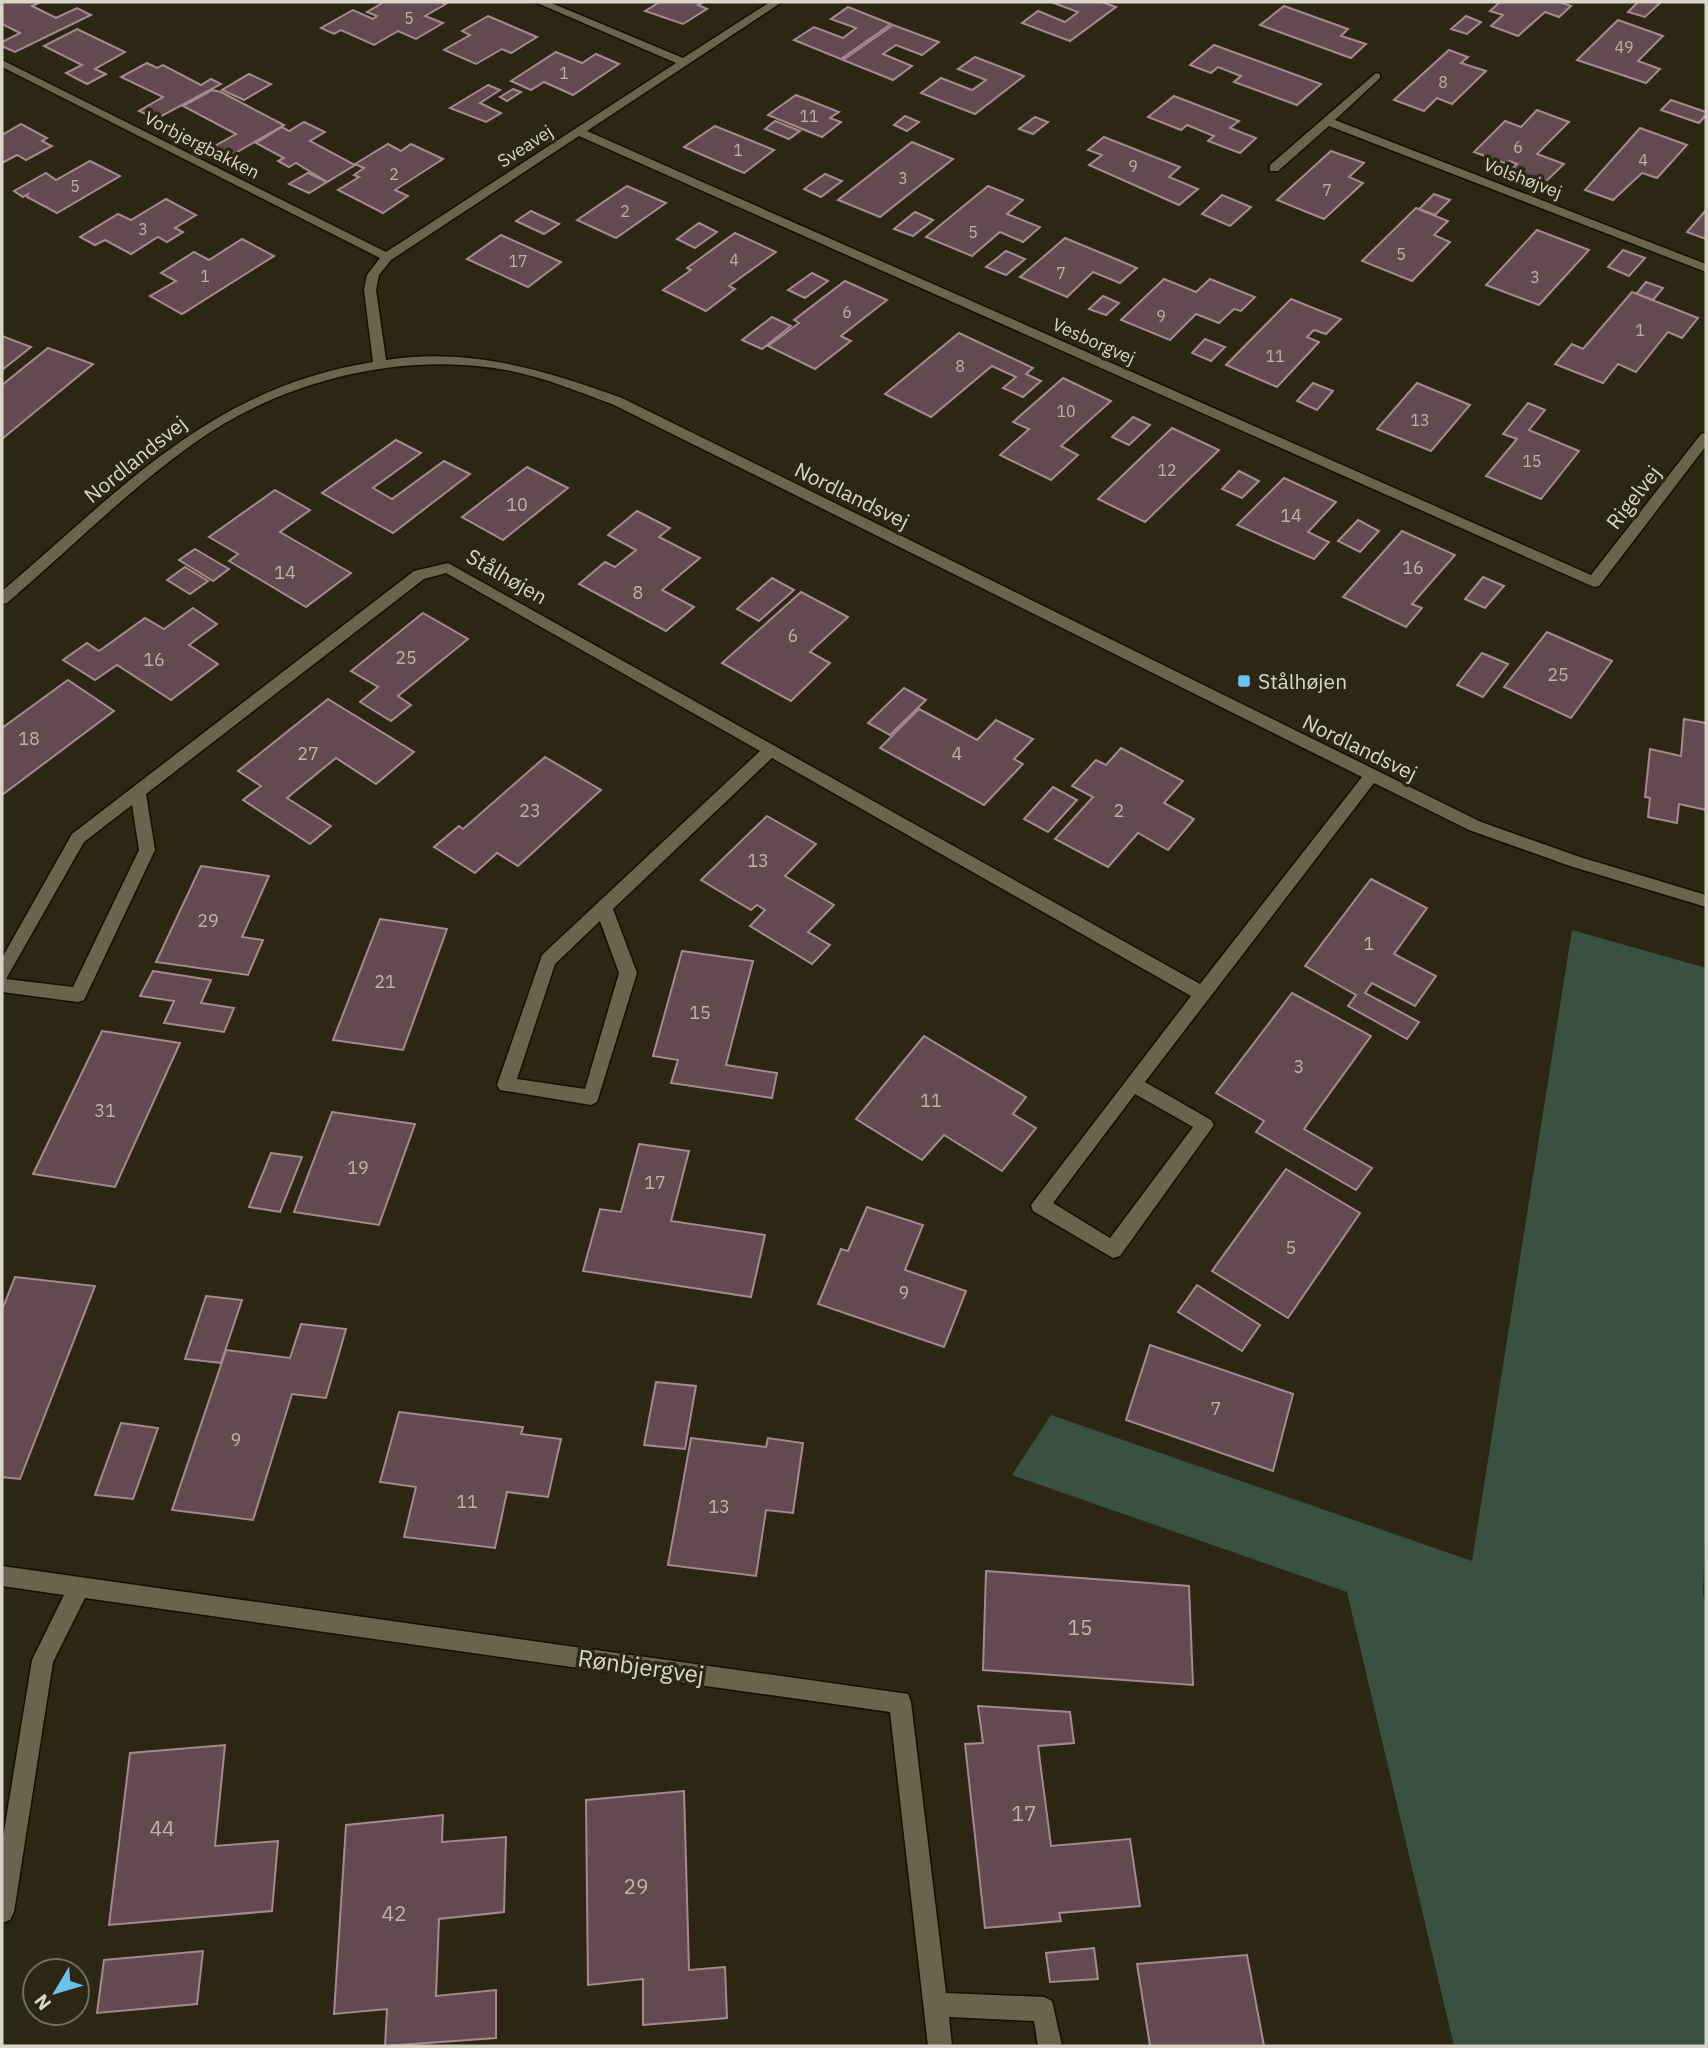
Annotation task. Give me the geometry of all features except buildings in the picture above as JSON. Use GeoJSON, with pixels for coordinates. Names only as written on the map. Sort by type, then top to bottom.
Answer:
{"type":"FeatureCollection","features":[{"type":"Feature","properties":{"kind":"street"},"geometry":{"type":"LineString","coordinates":[[540,2],[685,62]]}},
{"type":"Feature","properties":{"kind":"street","name":"Sveavej"},"geometry":{"type":"LineString","coordinates":[[380,364],[370,290],[373,275],[387,257],[777,2]]}},
{"type":"Feature","properties":{"kind":"street","name":"Vorbjergbakken"},"geometry":{"type":"LineString","coordinates":[[2,63],[387,257]]}},
{"type":"Feature","properties":{"kind":"street"},"geometry":{"type":"LineString","coordinates":[[1275,168],[1376,76]]}},
{"type":"Feature","properties":{"kind":"street","name":"Volshøjvej"},"geometry":{"type":"LineString","coordinates":[[1328,121],[1706,268]]}},
{"type":"Feature","properties":{"kind":"street","name":"Vesborgvej"},"geometry":{"type":"LineString","coordinates":[[579,131],[1594,582]]}},
{"type":"Feature","properties":{"kind":"street","name":"Nordlandsvej"},"geometry":{"type":"LineString","coordinates":[[2,599],[169,455],[213,424],[268,396],[328,376],[380,364],[448,362],[508,367],[565,381],[617,401],[1475,826],[1576,862],[1706,901]]}},
{"type":"Feature","properties":{"kind":"street","name":"Rigelvej"},"geometry":{"type":"LineString","coordinates":[[1594,582],[1706,437]]}},
{"type":"Feature","properties":{"kind":"street","name":"Stålhøjen"},"geometry":{"type":"LineString","coordinates":[[2,973],[78,838],[419,575],[448,568],[1203,994]]}},
{"type":"Feature","properties":{"kind":"street"},"geometry":{"type":"LineString","coordinates":[[603,906],[628,973],[592,1097],[506,1085],[548,960],[603,906],[770,751]]}},
{"type":"Feature","properties":{"kind":"street"},"geometry":{"type":"LineString","coordinates":[[1133,1084],[1205,1125],[1113,1250],[1040,1205],[1133,1084],[1371,776]]}},
{"type":"Feature","properties":{"kind":"street"},"geometry":{"type":"LineString","coordinates":[[2,985],[78,995],[147,850],[138,793]]}},
{"type":"Feature","properties":{"kind":"street","name":"Rønbjergvej"},"geometry":{"type":"LineString","coordinates":[[2,1576],[900,1702],[940,2046]]}},
{"type":"Feature","properties":{"kind":"street"},"geometry":{"type":"LineString","coordinates":[[2,1912],[43,1660],[80,1586]]}},
{"type":"Feature","properties":{"kind":"street"},"geometry":{"type":"LineString","coordinates":[[936,2005],[1044,2009],[1050,2046]]}},
{"type":"Feature","properties":{"kind":"green space"},"geometry":{"type":"Polygon","coordinates":[[[1572,930],[1706,968],[1706,1505],[1703,1594],[1706,1607],[1706,2046],[1454,2046],[1347,1592],[1012,1475],[1051,1415],[1472,1561],[1572,930]]]}},
{"type":"Feature","properties":{"kind":"place","name":"Stålhøjen"},"geometry":{"type":"Point","coordinates":[1244,681]}}]}
